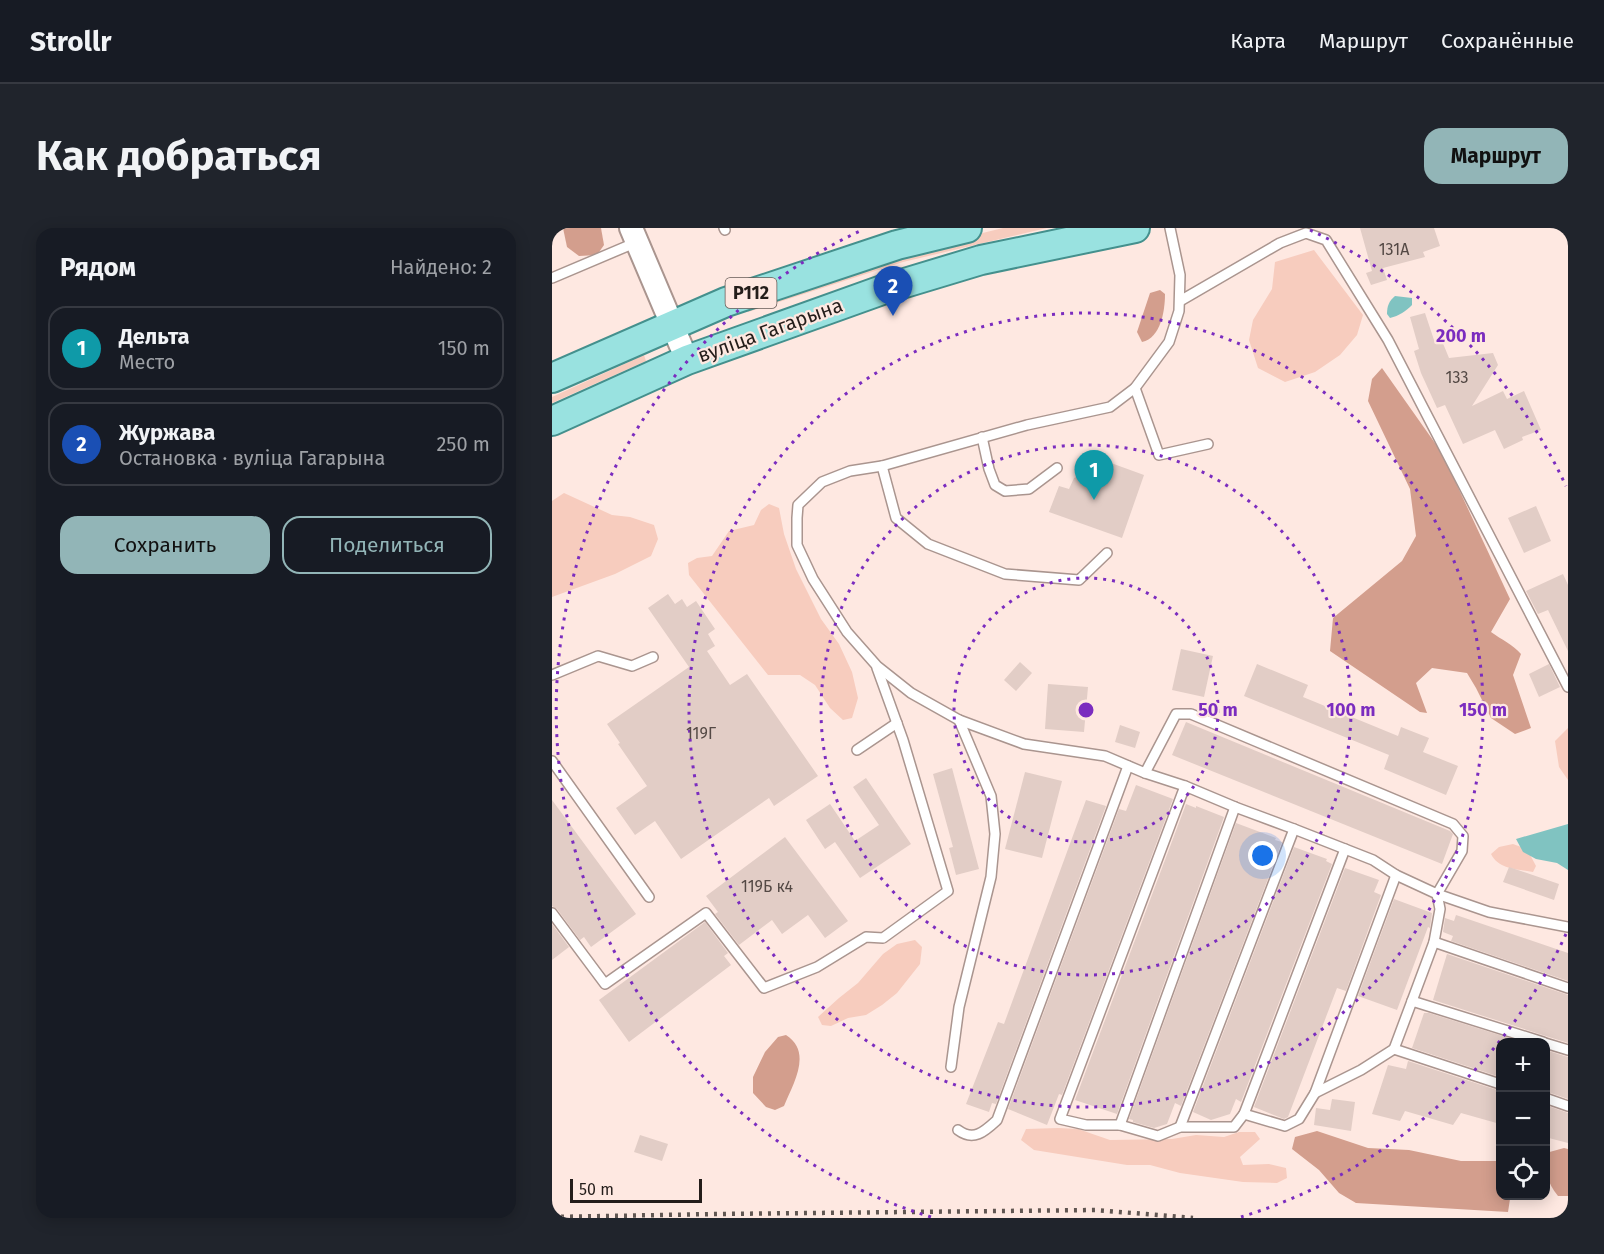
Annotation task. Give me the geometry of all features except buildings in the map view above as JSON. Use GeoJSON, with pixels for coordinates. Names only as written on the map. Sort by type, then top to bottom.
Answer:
{"type":"FeatureCollection","features":[{"type":"Feature","properties":{"kind":"main road","name":"вуліца Гагарына"},"geometry":{"type":"LineString","coordinates":[[552,378],[726,302],[896,241],[967,228]]}},
{"type":"Feature","properties":{"kind":"main road","name":"вуліца Гагарына"},"geometry":{"type":"LineString","coordinates":[[552,421],[687,360],[885,289],[981,260],[1135,228]]}},
{"type":"Feature","properties":{"kind":"street"},"geometry":{"type":"LineString","coordinates":[[634,235],[687,360]]}},
{"type":"Feature","properties":{"kind":"lane"},"geometry":{"type":"LineString","coordinates":[[1170,228],[1180,275],[1179,311],[1169,342],[1135,388],[1110,407],[1027,424],[882,466],[850,471],[822,482],[798,505],[797,545],[813,579],[847,632],[877,666],[911,693],[959,720],[1024,744],[1105,756],[1373,860],[1396,875],[1437,894],[1488,912],[1568,927]]}},
{"type":"Feature","properties":{"kind":"lane"},"geometry":{"type":"LineString","coordinates":[[1180,301],[1280,243],[1306,233],[1326,240],[1388,340],[1568,687]]}},
{"type":"Feature","properties":{"kind":"lane"},"geometry":{"type":"LineString","coordinates":[[552,278],[634,235]]}},
{"type":"Feature","properties":{"kind":"lane"},"geometry":{"type":"LineString","coordinates":[[1135,388],[1159,455],[1208,444]]}},
{"type":"Feature","properties":{"kind":"lane"},"geometry":{"type":"LineString","coordinates":[[982,437],[995,485],[1005,491],[1029,489],[1057,468]]}},
{"type":"Feature","properties":{"kind":"lane"},"geometry":{"type":"LineString","coordinates":[[882,466],[896,518],[928,544],[939,549],[1005,574],[1079,580],[1107,554]]}},
{"type":"Feature","properties":{"kind":"lane"},"geometry":{"type":"LineString","coordinates":[[552,675],[598,656],[632,666],[653,657]]}},
{"type":"Feature","properties":{"kind":"lane"},"geometry":{"type":"LineString","coordinates":[[552,913],[605,984],[706,913],[764,988],[817,967],[866,937],[883,938],[948,891],[903,740],[877,666]]}},
{"type":"Feature","properties":{"kind":"lane"},"geometry":{"type":"LineString","coordinates":[[1145,773],[1176,714],[1191,714],[1453,824],[1463,836],[1462,851],[1437,894],[1440,909],[1434,942],[1394,1049],[1361,1070],[1315,1093]]}},
{"type":"Feature","properties":{"kind":"lane"},"geometry":{"type":"LineString","coordinates":[[951,1067],[959,1007],[992,877],[995,834],[991,796],[959,720]]}},
{"type":"Feature","properties":{"kind":"lane"},"geometry":{"type":"LineString","coordinates":[[857,750],[897,723]]}},
{"type":"Feature","properties":{"kind":"lane"},"geometry":{"type":"LineString","coordinates":[[552,761],[649,897]]}},
{"type":"Feature","properties":{"kind":"lane"},"geometry":{"type":"LineString","coordinates":[[958,1130],[965,1135],[981,1134],[997,1120],[1128,766]]}},
{"type":"Feature","properties":{"kind":"lane"},"geometry":{"type":"LineString","coordinates":[[1185,786],[1060,1119],[1086,1125],[1119,1125],[1158,1136],[1180,1127],[1234,1127],[1244,1114],[1345,849]]}},
{"type":"Feature","properties":{"kind":"lane"},"geometry":{"type":"LineString","coordinates":[[1119,1125],[1235,807]]}},
{"type":"Feature","properties":{"kind":"lane"},"geometry":{"type":"LineString","coordinates":[[1180,1127],[1294,829]]}},
{"type":"Feature","properties":{"kind":"lane"},"geometry":{"type":"LineString","coordinates":[[1244,1114],[1286,1126],[1299,1119],[1315,1093],[1396,875]]}},
{"type":"Feature","properties":{"kind":"lane"},"geometry":{"type":"LineString","coordinates":[[1434,942],[1568,988]]}},
{"type":"Feature","properties":{"kind":"lane"},"geometry":{"type":"LineString","coordinates":[[1412,1001],[1528,1038]]}},
{"type":"Feature","properties":{"kind":"lane"},"geometry":{"type":"LineString","coordinates":[[1550,1045],[1568,1050]]}},
{"type":"Feature","properties":{"kind":"lane"},"geometry":{"type":"LineString","coordinates":[[1394,1049],[1496,1083]]}},
{"type":"Feature","properties":{"kind":"lane"},"geometry":{"type":"LineString","coordinates":[[1550,1100],[1568,1106]]}},
{"type":"Feature","properties":{"kind":"shaded area"},"geometry":{"type":"Polygon","coordinates":[[[563,228],[601,228],[604,245],[597,255],[579,256],[567,247],[563,228]]]}},
{"type":"Feature","properties":{"kind":"shaded area"},"geometry":{"type":"Polygon","coordinates":[[[1003,228],[1047,228],[903,262],[748,312],[746,306],[901,253],[1003,228]]]}},
{"type":"Feature","properties":{"kind":"shaded area"},"geometry":{"type":"Polygon","coordinates":[[[1314,250],[1363,315],[1357,335],[1340,355],[1315,372],[1285,382],[1258,368],[1249,340],[1253,320],[1272,289],[1275,262],[1314,250]]]}},
{"type":"Feature","properties":{"kind":"shaded area"},"geometry":{"type":"Polygon","coordinates":[[[1160,290],[1165,294],[1161,322],[1154,335],[1142,342],[1137,332],[1150,293],[1160,290]]]}},
{"type":"Feature","properties":{"kind":"shaded area"},"geometry":{"type":"Polygon","coordinates":[[[644,355],[646,361],[552,403],[552,397],[644,355]]]}},
{"type":"Feature","properties":{"kind":"shaded area"},"geometry":{"type":"Polygon","coordinates":[[[1382,368],[1442,453],[1510,599],[1491,632],[1521,654],[1513,675],[1531,728],[1515,734],[1491,718],[1467,673],[1432,668],[1416,683],[1427,713],[1420,712],[1330,651],[1333,618],[1402,561],[1416,536],[1410,489],[1368,401],[1372,379],[1382,368]]]}},
{"type":"Feature","properties":{"kind":"shaded area"},"geometry":{"type":"Polygon","coordinates":[[[564,493],[612,515],[630,517],[654,525],[658,539],[651,556],[615,574],[552,597],[552,501],[564,493]]]}},
{"type":"Feature","properties":{"kind":"shaded area"},"geometry":{"type":"Polygon","coordinates":[[[769,504],[779,508],[784,534],[796,569],[821,619],[839,644],[852,672],[858,698],[852,718],[843,720],[830,708],[815,685],[800,675],[768,675],[689,575],[688,563],[697,558],[712,556],[729,531],[754,525],[761,510],[769,504]]]}},
{"type":"Feature","properties":{"kind":"shaded area"},"geometry":{"type":"Polygon","coordinates":[[[1568,728],[1568,780],[1559,767],[1555,741],[1568,728]]]}},
{"type":"Feature","properties":{"kind":"shaded area"},"geometry":{"type":"Polygon","coordinates":[[[1513,844],[1527,849],[1536,866],[1533,872],[1504,866],[1494,859],[1491,854],[1499,847],[1513,844]]]}},
{"type":"Feature","properties":{"kind":"shaded area"},"geometry":{"type":"Polygon","coordinates":[[[915,940],[922,947],[920,964],[897,993],[866,1015],[848,1018],[831,1026],[822,1025],[818,1017],[858,983],[883,954],[897,944],[915,940]]]}},
{"type":"Feature","properties":{"kind":"shaded area"},"geometry":{"type":"Polygon","coordinates":[[[786,1035],[794,1042],[800,1059],[796,1078],[784,1106],[775,1110],[766,1107],[753,1093],[753,1077],[765,1052],[778,1037],[786,1035]]]}},
{"type":"Feature","properties":{"kind":"shaded area"},"geometry":{"type":"Polygon","coordinates":[[[1026,1129],[1078,1129],[1110,1140],[1172,1139],[1196,1135],[1224,1137],[1239,1132],[1255,1132],[1260,1139],[1240,1157],[1243,1165],[1269,1164],[1286,1168],[1287,1178],[1277,1183],[1243,1182],[1180,1173],[1150,1165],[1127,1165],[1034,1150],[1021,1140],[1026,1129]]]}},
{"type":"Feature","properties":{"kind":"shaded area"},"geometry":{"type":"Polygon","coordinates":[[[1317,1131],[1368,1148],[1409,1150],[1461,1161],[1496,1161],[1496,1200],[1510,1200],[1508,1212],[1356,1203],[1339,1193],[1319,1170],[1292,1149],[1295,1137],[1317,1131]]]}},
{"type":"Feature","properties":{"kind":"shaded area"},"geometry":{"type":"Polygon","coordinates":[[[1568,1149],[1568,1196],[1558,1196],[1551,1186],[1550,1152],[1568,1149]]]}},
{"type":"Feature","properties":{"kind":"water"},"geometry":{"type":"Polygon","coordinates":[[[1395,296],[1412,298],[1412,305],[1402,313],[1390,318],[1387,314],[1388,306],[1395,296]]]}},
{"type":"Feature","properties":{"kind":"water"},"geometry":{"type":"Polygon","coordinates":[[[1568,824],[1568,870],[1557,863],[1536,859],[1523,852],[1516,839],[1568,824]]]}},
{"type":"Feature","properties":{"kind":"railway"},"geometry":{"type":"LineString","coordinates":[[552,1217],[1096,1210],[1193,1218]]}},
{"type":"Feature","properties":{"kind":"place","name":"Журжава"},"geometry":{"type":"Point","coordinates":[893,316]}},
{"type":"Feature","properties":{"kind":"place","name":"Дельта"},"geometry":{"type":"Point","coordinates":[1094,500]}}]}
